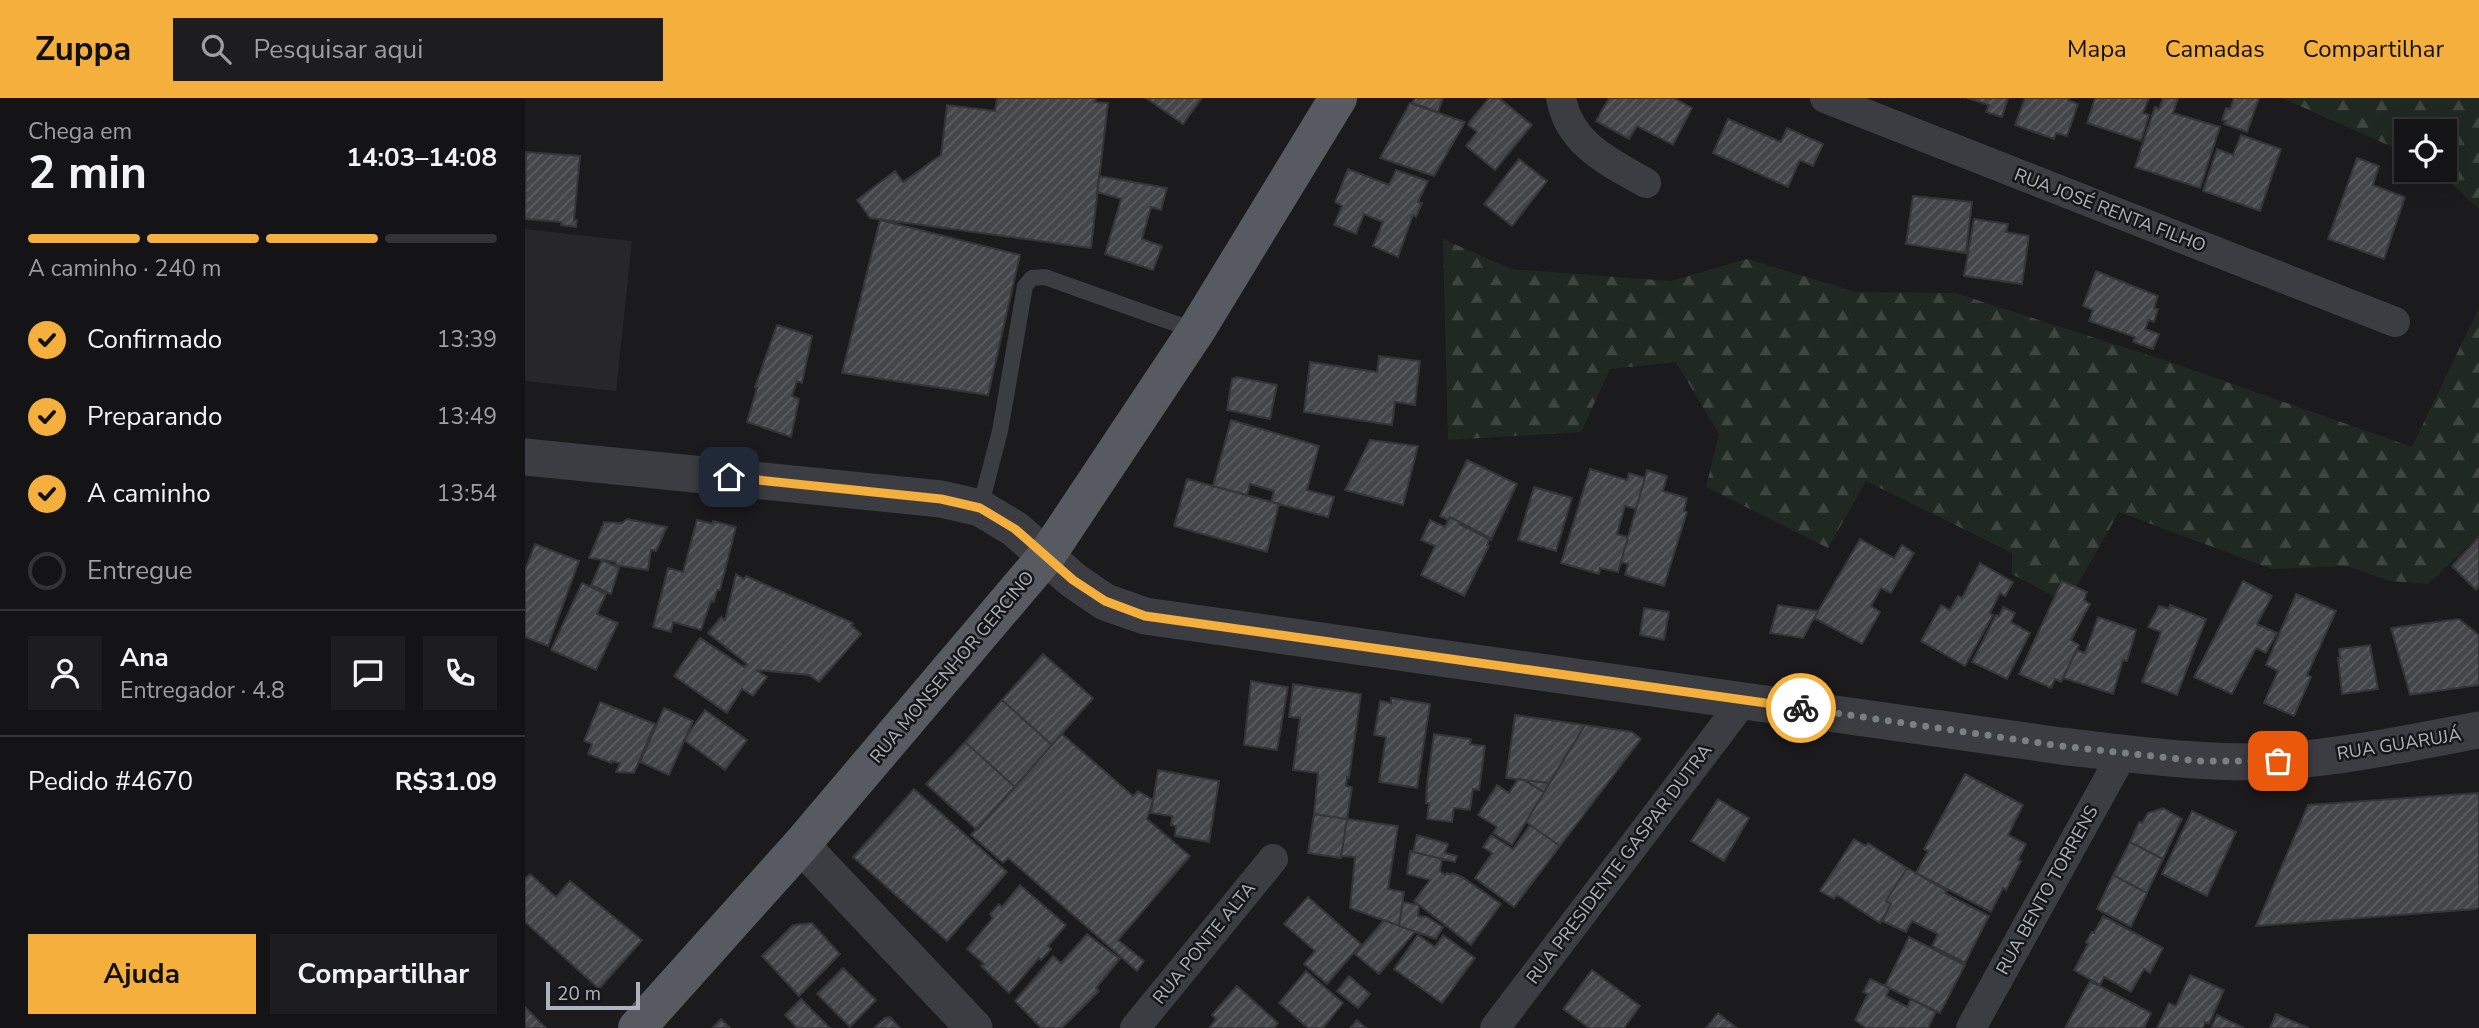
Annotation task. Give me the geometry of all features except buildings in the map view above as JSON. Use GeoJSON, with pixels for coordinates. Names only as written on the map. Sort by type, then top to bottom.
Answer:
{"type":"FeatureCollection","features":[{"type":"Feature","properties":{"kind":"main road","name":"RUA MONSENHOR GERCINO"},"geometry":{"type":"LineString","coordinates":[[637,1028],[801,845],[1047,555],[1196,331],[1338,98]]}},
{"type":"Feature","properties":{"kind":"street"},"geometry":{"type":"LineString","coordinates":[[1560,98],[1563,110],[1581,141],[1598,156],[1646,183]]}},
{"type":"Feature","properties":{"kind":"street","name":"RUA JOSÉ RENTA FILHO"},"geometry":{"type":"LineString","coordinates":[[1825,98],[2395,322]]}},
{"type":"Feature","properties":{"kind":"street","name":"RUA GUARUJÁ"},"geometry":{"type":"LineString","coordinates":[[525,457],[928,497],[980,508],[1015,529],[1073,580],[1105,601],[1145,616],[2061,746],[2198,761],[2278,761],[2346,753],[2479,730]]}},
{"type":"Feature","properties":{"kind":"street","name":"RUA PRESIDENTE GASPAR DUTRA"},"geometry":{"type":"LineString","coordinates":[[1495,1028],[1744,699]]}},
{"type":"Feature","properties":{"kind":"street","name":"RUA BENTO TORRENS"},"geometry":{"type":"LineString","coordinates":[[1971,1028],[2123,753]]}},
{"type":"Feature","properties":{"kind":"street"},"geometry":{"type":"LineString","coordinates":[[801,845],[974,1028]]}},
{"type":"Feature","properties":{"kind":"street","name":"RUA PONTE ALTA"},"geometry":{"type":"LineString","coordinates":[[1135,1028],[1273,859]]}},
{"type":"Feature","properties":{"kind":"lane"},"geometry":{"type":"LineString","coordinates":[[980,508],[1000,431],[1025,286],[1032,278],[1045,277],[1196,331]]}},
{"type":"Feature","properties":{"kind":"shaded area"},"geometry":{"type":"Polygon","coordinates":[[[525,229],[632,241],[616,391],[525,381],[525,229]]]}},
{"type":"Feature","properties":{"kind":"green space"},"geometry":{"type":"Polygon","coordinates":[[[2282,98],[2479,98],[2479,209],[2450,182],[2457,182],[2457,119],[2394,119],[2394,148],[2282,98]]]}},
{"type":"Feature","properties":{"kind":"green space"},"geometry":{"type":"Polygon","coordinates":[[[1443,239],[1511,269],[1671,281],[1747,259],[1856,292],[1955,293],[2173,363],[2412,447],[2479,308],[2479,536],[2428,584],[2390,581],[2347,566],[2272,569],[2119,512],[2067,603],[2012,574],[2012,553],[1866,481],[1828,548],[1706,487],[1719,434],[1676,362],[1610,369],[1581,432],[1448,440],[1443,239]]]}},
{"type":"Feature","properties":{"kind":"way so far"},"geometry":{"type":"LineString","coordinates":[[1801,708],[2061,746],[2198,761],[2278,761]]}},
{"type":"Feature","properties":{"kind":"route"},"geometry":{"type":"LineString","coordinates":[[729,477],[941,499],[980,508],[1015,529],[1073,580],[1105,601],[1145,616],[1801,708]]}}]}
